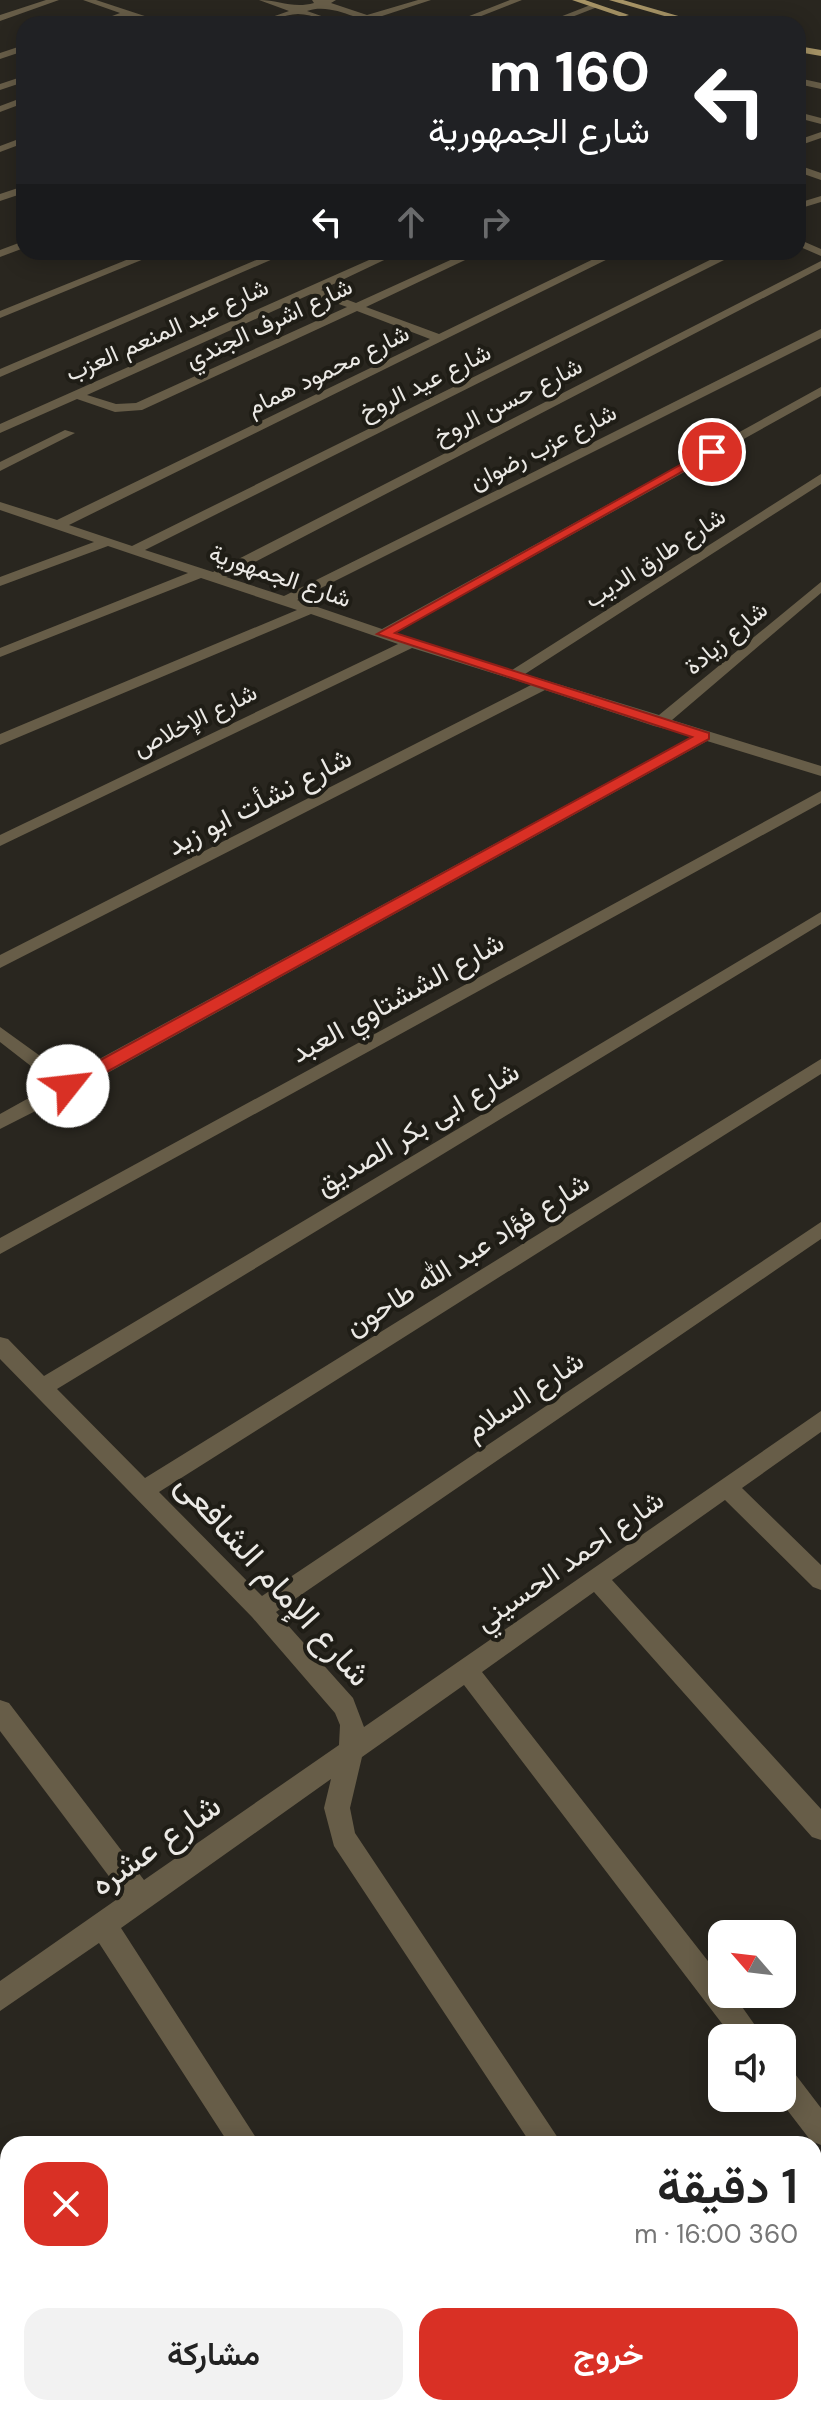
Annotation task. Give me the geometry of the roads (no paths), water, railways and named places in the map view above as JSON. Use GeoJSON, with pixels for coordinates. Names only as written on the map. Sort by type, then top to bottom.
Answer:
{"type":"FeatureCollection","features":[{"type":"Feature","properties":{"kind":"main road"},"geometry":{"type":"LineString","coordinates":[[576,0],[629,16]]}},
{"type":"Feature","properties":{"kind":"main road"},"geometry":{"type":"LineString","coordinates":[[613,0],[672,16]]}},
{"type":"Feature","properties":{"kind":"street"},"geometry":{"type":"LineString","coordinates":[[0,18],[55,0]]}},
{"type":"Feature","properties":{"kind":"street"},"geometry":{"type":"LineString","coordinates":[[87,0],[138,16]]}},
{"type":"Feature","properties":{"kind":"street"},"geometry":{"type":"LineString","coordinates":[[263,0],[314,16]]}},
{"type":"Feature","properties":{"kind":"street"},"geometry":{"type":"LineString","coordinates":[[375,16],[427,0]]}},
{"type":"Feature","properties":{"kind":"street"},"geometry":{"type":"LineString","coordinates":[[475,16],[518,0]]}},
{"type":"Feature","properties":{"kind":"street"},"geometry":{"type":"LineString","coordinates":[[282,16],[322,1],[363,16]]}},
{"type":"Feature","properties":{"kind":"street"},"geometry":{"type":"LineString","coordinates":[[568,16],[596,6]]}},
{"type":"Feature","properties":{"kind":"street"},"geometry":{"type":"LineString","coordinates":[[119,16],[128,13]]}},
{"type":"Feature","properties":{"kind":"street"},"geometry":{"type":"LineString","coordinates":[[0,315],[136,260]]}},
{"type":"Feature","properties":{"kind":"street"},"geometry":{"type":"LineString","coordinates":[[0,373],[265,260]]}},
{"type":"Feature","properties":{"kind":"street","name":"شارع عبد المنعم العزب"},"geometry":{"type":"LineString","coordinates":[[0,429],[378,260]]}},
{"type":"Feature","properties":{"kind":"street","name":"شارع اشرف الجندي"},"geometry":{"type":"LineString","coordinates":[[76,395],[115,408],[138,407],[459,260]]}},
{"type":"Feature","properties":{"kind":"street","name":"شارع محمود همام"},"geometry":{"type":"LineString","coordinates":[[58,525],[601,260]]}},
{"type":"Feature","properties":{"kind":"street","name":"شارع عيد الروخ"},"geometry":{"type":"LineString","coordinates":[[134,550],[719,260]]}},
{"type":"Feature","properties":{"kind":"street","name":"شارع حسن الروخ"},"geometry":{"type":"LineString","coordinates":[[0,653],[208,575],[821,264]]}},
{"type":"Feature","properties":{"kind":"street"},"geometry":{"type":"LineString","coordinates":[[311,290],[441,339]]}},
{"type":"Feature","properties":{"kind":"street","name":"شارع عزب رضوان"},"geometry":{"type":"LineString","coordinates":[[285,601],[821,333]]}},
{"type":"Feature","properties":{"kind":"street"},"geometry":{"type":"LineString","coordinates":[[383,634],[821,391]]}},
{"type":"Feature","properties":{"kind":"street"},"geometry":{"type":"LineString","coordinates":[[0,467],[69,433]]}},
{"type":"Feature","properties":{"kind":"street","name":"شارع طارق الديب"},"geometry":{"type":"LineString","coordinates":[[512,676],[821,478]]}},
{"type":"Feature","properties":{"kind":"street","name":"شارع الجمهورية"},"geometry":{"type":"LineString","coordinates":[[3,510],[58,525],[659,723],[821,771]]}},
{"type":"Feature","properties":{"kind":"street"},"geometry":{"type":"LineString","coordinates":[[0,582],[107,542]]}},
{"type":"Feature","properties":{"kind":"street","name":"شارع زيادة"},"geometry":{"type":"LineString","coordinates":[[659,723],[821,586]]}},
{"type":"Feature","properties":{"kind":"street"},"geometry":{"type":"LineString","coordinates":[[0,740],[311,609]]}},
{"type":"Feature","properties":{"kind":"street","name":"شارع الإخلاص"},"geometry":{"type":"LineString","coordinates":[[0,841],[411,643]]}},
{"type":"Feature","properties":{"kind":"street","name":"شارع نشأت ابو زيد"},"geometry":{"type":"LineString","coordinates":[[0,962],[543,685]]}},
{"type":"Feature","properties":{"kind":"street"},"geometry":{"type":"LineString","coordinates":[[0,1122],[704,736]]}},
{"type":"Feature","properties":{"kind":"street","name":"شارع الششتاوي العبد"},"geometry":{"type":"LineString","coordinates":[[0,1247],[821,796]]}},
{"type":"Feature","properties":{"kind":"street","name":"شارع ابى بكر الصديق"},"geometry":{"type":"LineString","coordinates":[[42,1388],[821,917]]}},
{"type":"Feature","properties":{"kind":"street"},"geometry":{"type":"LineString","coordinates":[[0,1033],[68,1086]]}},
{"type":"Feature","properties":{"kind":"street","name":"شارع فؤاد عبد الله طاحون"},"geometry":{"type":"LineString","coordinates":[[143,1491],[821,1065]]}},
{"type":"Feature","properties":{"kind":"street","name":"شارع السلام"},"geometry":{"type":"LineString","coordinates":[[260,1610],[821,1229]]}},
{"type":"Feature","properties":{"kind":"street","name":"شارع الإمام الشافعى"},"geometry":{"type":"LineString","coordinates":[[0,1345],[260,1610],[344,1706],[352,1725],[351,1750],[337,1808],[343,1837],[543,2136]]}},
{"type":"Feature","properties":{"kind":"street","name":"شارع احمد الحسيني"},"geometry":{"type":"LineString","coordinates":[[351,1750],[821,1420]]}},
{"type":"Feature","properties":{"kind":"street"},"geometry":{"type":"LineString","coordinates":[[726,1487],[821,1580]]}},
{"type":"Feature","properties":{"kind":"street"},"geometry":{"type":"LineString","coordinates":[[596,1578],[821,1828]]}},
{"type":"Feature","properties":{"kind":"street"},"geometry":{"type":"LineString","coordinates":[[466,1669],[739,2024]]}},
{"type":"Feature","properties":{"kind":"street"},"geometry":{"type":"LineString","coordinates":[[0,1711],[142,1899]]}},
{"type":"Feature","properties":{"kind":"street","name":"شارع عشره"},"geometry":{"type":"LineString","coordinates":[[0,1997],[351,1750]]}},
{"type":"Feature","properties":{"kind":"street"},"geometry":{"type":"LineString","coordinates":[[103,1925],[241,2136]]}},
{"type":"Feature","properties":{"kind":"street"},"geometry":{"type":"LineString","coordinates":[[796,2098],[821,2131]]}}]}
